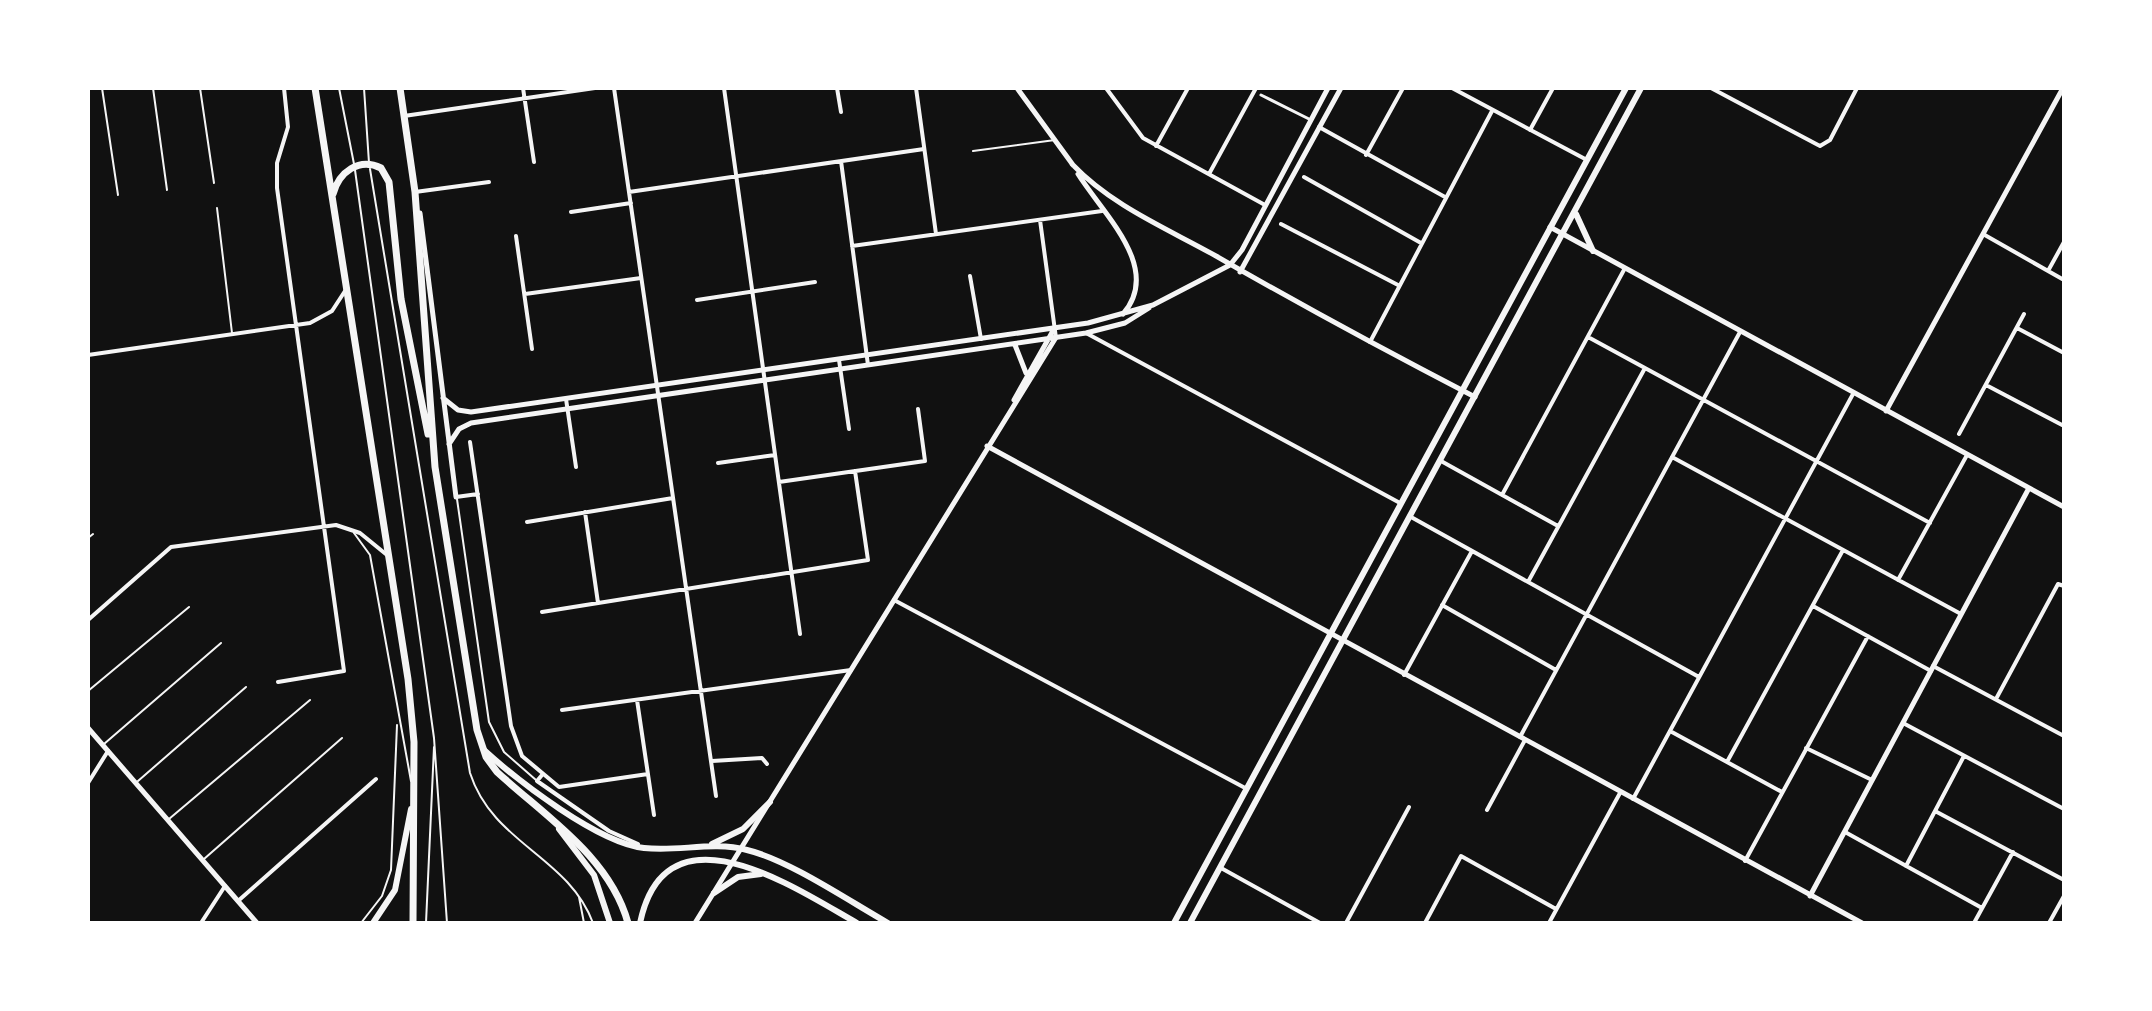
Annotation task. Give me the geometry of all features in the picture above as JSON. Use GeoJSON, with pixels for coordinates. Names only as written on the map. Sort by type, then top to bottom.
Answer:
{"type":"FeatureCollection","features":[{"type":"Feature","properties":{"kind":"highway"},"geometry":{"type":"LineString","coordinates":[[315,88],[410,695],[414,794],[413,923]]}},
{"type":"Feature","properties":{"kind":"highway"},"geometry":{"type":"LineString","coordinates":[[400,88],[415,192],[435,467]]}},
{"type":"Feature","properties":{"kind":"highway"},"geometry":{"type":"LineString","coordinates":[[332,196],[339,179],[355,166],[369,164],[381,168],[389,182],[401,299],[435,467],[474,720],[483,749],[497,772],[602,869],[620,899],[628,923]]}},
{"type":"Feature","properties":{"kind":"main road"},"geometry":{"type":"LineString","coordinates":[[1174,923],[1626,88]]}},
{"type":"Feature","properties":{"kind":"main road"},"geometry":{"type":"LineString","coordinates":[[1190,923],[1641,88]]}},
{"type":"Feature","properties":{"kind":"main road"},"geometry":{"type":"LineString","coordinates":[[1575,213],[1593,251]]}},
{"type":"Feature","properties":{"kind":"main road"},"geometry":{"type":"LineString","coordinates":[[483,749],[522,782],[625,844],[651,848],[708,845],[741,849],[781,864],[888,923]]}},
{"type":"Feature","properties":{"kind":"main road"},"geometry":{"type":"LineString","coordinates":[[373,923],[397,883],[414,794]]}},
{"type":"Feature","properties":{"kind":"main road"},"geometry":{"type":"LineString","coordinates":[[708,845],[743,829],[770,802]]}},
{"type":"Feature","properties":{"kind":"main road"},"geometry":{"type":"LineString","coordinates":[[559,829],[594,875],[610,923]]}},
{"type":"Feature","properties":{"kind":"main road"},"geometry":{"type":"LineString","coordinates":[[640,923],[650,893],[667,874],[693,861],[733,861],[766,874],[857,923]]}},
{"type":"Feature","properties":{"kind":"main road"},"geometry":{"type":"LineString","coordinates":[[714,893],[738,877],[766,874]]}},
{"type":"Feature","properties":{"kind":"street"},"geometry":{"type":"LineString","coordinates":[[278,682],[344,671],[275,174],[288,127],[284,88]]}},
{"type":"Feature","properties":{"kind":"street"},"geometry":{"type":"LineString","coordinates":[[523,88],[534,162]]}},
{"type":"Feature","properties":{"kind":"street"},"geometry":{"type":"LineString","coordinates":[[404,116],[595,88]]}},
{"type":"Feature","properties":{"kind":"street"},"geometry":{"type":"LineString","coordinates":[[614,88],[716,796]]}},
{"type":"Feature","properties":{"kind":"street"},"geometry":{"type":"LineString","coordinates":[[724,88],[800,634]]}},
{"type":"Feature","properties":{"kind":"street"},"geometry":{"type":"LineString","coordinates":[[837,88],[841,112]]}},
{"type":"Feature","properties":{"kind":"street"},"geometry":{"type":"LineString","coordinates":[[916,88],[936,234]]}},
{"type":"Feature","properties":{"kind":"street"},"geometry":{"type":"LineString","coordinates":[[1017,88],[1133,254],[1138,273],[1134,300],[1123,315]]}},
{"type":"Feature","properties":{"kind":"street"},"geometry":{"type":"LineString","coordinates":[[1106,88],[1143,138],[1265,205]]}},
{"type":"Feature","properties":{"kind":"street"},"geometry":{"type":"LineString","coordinates":[[1209,174],[1256,88]]}},
{"type":"Feature","properties":{"kind":"street"},"geometry":{"type":"LineString","coordinates":[[449,444],[459,429],[471,423],[1056,338],[1125,323],[1230,265],[1242,250],[1328,88]]}},
{"type":"Feature","properties":{"kind":"street"},"geometry":{"type":"LineString","coordinates":[[1240,272],[1341,88]]}},
{"type":"Feature","properties":{"kind":"street"},"geometry":{"type":"LineString","coordinates":[[1366,155],[1403,88]]}},
{"type":"Feature","properties":{"kind":"street"},"geometry":{"type":"LineString","coordinates":[[1452,88],[1461,90],[1492,111],[1587,160]]}},
{"type":"Feature","properties":{"kind":"street"},"geometry":{"type":"LineString","coordinates":[[1530,130],[1553,88]]}},
{"type":"Feature","properties":{"kind":"street"},"geometry":{"type":"LineString","coordinates":[[1711,88],[1820,146],[1830,140],[1857,88]]}},
{"type":"Feature","properties":{"kind":"street"},"geometry":{"type":"LineString","coordinates":[[1886,411],[2063,88]]}},
{"type":"Feature","properties":{"kind":"street"},"geometry":{"type":"LineString","coordinates":[[1156,146],[1187,89]]}},
{"type":"Feature","properties":{"kind":"street"},"geometry":{"type":"LineString","coordinates":[[1261,95],[1311,120]]}},
{"type":"Feature","properties":{"kind":"street"},"geometry":{"type":"LineString","coordinates":[[1370,342],[1492,111]]}},
{"type":"Feature","properties":{"kind":"street"},"geometry":{"type":"LineString","coordinates":[[1319,127],[1445,197]]}},
{"type":"Feature","properties":{"kind":"street"},"geometry":{"type":"LineString","coordinates":[[629,192],[924,149]]}},
{"type":"Feature","properties":{"kind":"street"},"geometry":{"type":"LineString","coordinates":[[1292,155],[1302,160]]}},
{"type":"Feature","properties":{"kind":"street"},"geometry":{"type":"LineString","coordinates":[[841,161],[868,366]]}},
{"type":"Feature","properties":{"kind":"street"},"geometry":{"type":"LineString","coordinates":[[1072,164],[1104,194],[1240,272],[1476,398]]}},
{"type":"Feature","properties":{"kind":"street"},"geometry":{"type":"LineString","coordinates":[[1295,172],[1421,243]]}},
{"type":"Feature","properties":{"kind":"street"},"geometry":{"type":"LineString","coordinates":[[478,494],[456,497],[428,259],[415,192],[489,182]]}},
{"type":"Feature","properties":{"kind":"street"},"geometry":{"type":"LineString","coordinates":[[571,212],[631,203]]}},
{"type":"Feature","properties":{"kind":"street"},"geometry":{"type":"LineString","coordinates":[[852,246],[1102,211]]}},
{"type":"Feature","properties":{"kind":"street"},"geometry":{"type":"LineString","coordinates":[[695,923],[1056,338],[1040,220]]}},
{"type":"Feature","properties":{"kind":"street"},"geometry":{"type":"LineString","coordinates":[[1281,224],[1398,285]]}},
{"type":"Feature","properties":{"kind":"street"},"geometry":{"type":"LineString","coordinates":[[1550,227],[2064,507]]}},
{"type":"Feature","properties":{"kind":"street"},"geometry":{"type":"LineString","coordinates":[[1983,234],[2064,280]]}},
{"type":"Feature","properties":{"kind":"street"},"geometry":{"type":"LineString","coordinates":[[516,236],[532,349]]}},
{"type":"Feature","properties":{"kind":"street"},"geometry":{"type":"LineString","coordinates":[[2048,271],[2064,242]]}},
{"type":"Feature","properties":{"kind":"street"},"geometry":{"type":"LineString","coordinates":[[1502,495],[1625,268]]}},
{"type":"Feature","properties":{"kind":"street"},"geometry":{"type":"LineString","coordinates":[[970,276],[981,339]]}},
{"type":"Feature","properties":{"kind":"street"},"geometry":{"type":"LineString","coordinates":[[525,294],[642,277]]}},
{"type":"Feature","properties":{"kind":"street"},"geometry":{"type":"LineString","coordinates":[[697,300],[815,282]]}},
{"type":"Feature","properties":{"kind":"street"},"geometry":{"type":"LineString","coordinates":[[88,355],[297,325],[326,317],[347,288]]}},
{"type":"Feature","properties":{"kind":"street"},"geometry":{"type":"LineString","coordinates":[[443,398],[466,412],[566,399],[1054,328],[1123,315],[1153,305]]}},
{"type":"Feature","properties":{"kind":"street"},"geometry":{"type":"LineString","coordinates":[[1959,434],[2024,314]]}},
{"type":"Feature","properties":{"kind":"street"},"geometry":{"type":"LineString","coordinates":[[1009,410],[1054,328]]}},
{"type":"Feature","properties":{"kind":"street"},"geometry":{"type":"LineString","coordinates":[[2017,328],[2064,353]]}},
{"type":"Feature","properties":{"kind":"street"},"geometry":{"type":"LineString","coordinates":[[1487,810],[1556,670],[1740,332]]}},
{"type":"Feature","properties":{"kind":"street"},"geometry":{"type":"LineString","coordinates":[[1086,333],[1401,504]]}},
{"type":"Feature","properties":{"kind":"street"},"geometry":{"type":"LineString","coordinates":[[1588,337],[1930,523]]}},
{"type":"Feature","properties":{"kind":"street"},"geometry":{"type":"LineString","coordinates":[[1015,344],[1021,353],[1026,375]]}},
{"type":"Feature","properties":{"kind":"street"},"geometry":{"type":"LineString","coordinates":[[839,360],[849,429]]}},
{"type":"Feature","properties":{"kind":"street"},"geometry":{"type":"LineString","coordinates":[[1528,582],[1645,368]]}},
{"type":"Feature","properties":{"kind":"street"},"geometry":{"type":"LineString","coordinates":[[1986,385],[2064,426]]}},
{"type":"Feature","properties":{"kind":"street"},"geometry":{"type":"LineString","coordinates":[[1633,799],[1853,394]]}},
{"type":"Feature","properties":{"kind":"street"},"geometry":{"type":"LineString","coordinates":[[566,399],[576,467]]}},
{"type":"Feature","properties":{"kind":"street"},"geometry":{"type":"LineString","coordinates":[[779,482],[925,461],[918,409]]}},
{"type":"Feature","properties":{"kind":"street"},"geometry":{"type":"LineString","coordinates":[[470,442],[513,736],[522,756],[559,787],[648,774]]}},
{"type":"Feature","properties":{"kind":"street"},"geometry":{"type":"LineString","coordinates":[[987,446],[1862,923]]}},
{"type":"Feature","properties":{"kind":"street"},"geometry":{"type":"LineString","coordinates":[[718,463],[775,455]]}},
{"type":"Feature","properties":{"kind":"street"},"geometry":{"type":"LineString","coordinates":[[1898,580],[1967,455]]}},
{"type":"Feature","properties":{"kind":"street"},"geometry":{"type":"LineString","coordinates":[[1672,457],[1961,614]]}},
{"type":"Feature","properties":{"kind":"street"},"geometry":{"type":"LineString","coordinates":[[1441,461],[1558,526]]}},
{"type":"Feature","properties":{"kind":"street"},"geometry":{"type":"LineString","coordinates":[[542,612],[868,560],[855,471]]}},
{"type":"Feature","properties":{"kind":"street"},"geometry":{"type":"LineString","coordinates":[[1810,896],[2029,488]]}},
{"type":"Feature","properties":{"kind":"street"},"geometry":{"type":"LineString","coordinates":[[527,522],[673,498]]}},
{"type":"Feature","properties":{"kind":"street"},"geometry":{"type":"LineString","coordinates":[[585,512],[598,603]]}},
{"type":"Feature","properties":{"kind":"street"},"geometry":{"type":"LineString","coordinates":[[1411,517],[1699,677]]}},
{"type":"Feature","properties":{"kind":"street"},"geometry":{"type":"LineString","coordinates":[[88,620],[176,545],[325,525],[351,529],[369,538],[389,558]]}},
{"type":"Feature","properties":{"kind":"street"},"geometry":{"type":"LineString","coordinates":[[1727,762],[1843,550]]}},
{"type":"Feature","properties":{"kind":"street"},"geometry":{"type":"LineString","coordinates":[[1404,675],[1472,551]]}},
{"type":"Feature","properties":{"kind":"street"},"geometry":{"type":"LineString","coordinates":[[1996,700],[2061,585]]}},
{"type":"Feature","properties":{"kind":"street"},"geometry":{"type":"LineString","coordinates":[[894,600],[1247,789]]}},
{"type":"Feature","properties":{"kind":"street"},"geometry":{"type":"LineString","coordinates":[[1442,605],[1556,670]]}},
{"type":"Feature","properties":{"kind":"street"},"geometry":{"type":"LineString","coordinates":[[1813,606],[2064,736]]}},
{"type":"Feature","properties":{"kind":"street"},"geometry":{"type":"LineString","coordinates":[[1745,861],[1868,636]]}},
{"type":"Feature","properties":{"kind":"street"},"geometry":{"type":"LineString","coordinates":[[562,710],[851,670]]}},
{"type":"Feature","properties":{"kind":"street"},"geometry":{"type":"LineString","coordinates":[[637,700],[654,815]]}},
{"type":"Feature","properties":{"kind":"street"},"geometry":{"type":"LineString","coordinates":[[1903,723],[2064,809]]}},
{"type":"Feature","properties":{"kind":"street"},"geometry":{"type":"LineString","coordinates":[[88,728],[257,923]]}},
{"type":"Feature","properties":{"kind":"street"},"geometry":{"type":"LineString","coordinates":[[1670,731],[1782,792]]}},
{"type":"Feature","properties":{"kind":"street"},"geometry":{"type":"LineString","coordinates":[[1806,748],[1872,780]]}},
{"type":"Feature","properties":{"kind":"street"},"geometry":{"type":"LineString","coordinates":[[88,783],[108,751]]}},
{"type":"Feature","properties":{"kind":"street"},"geometry":{"type":"LineString","coordinates":[[1906,866],[1964,756]]}},
{"type":"Feature","properties":{"kind":"street"},"geometry":{"type":"LineString","coordinates":[[711,762],[762,758],[767,764]]}},
{"type":"Feature","properties":{"kind":"street"},"geometry":{"type":"LineString","coordinates":[[542,774],[537,781],[609,831],[651,848]]}},
{"type":"Feature","properties":{"kind":"street"},"geometry":{"type":"LineString","coordinates":[[238,901],[376,779]]}},
{"type":"Feature","properties":{"kind":"street"},"geometry":{"type":"LineString","coordinates":[[1549,923],[1620,793]]}},
{"type":"Feature","properties":{"kind":"street"},"geometry":{"type":"LineString","coordinates":[[1346,923],[1409,807]]}},
{"type":"Feature","properties":{"kind":"street"},"geometry":{"type":"LineString","coordinates":[[1935,811],[2064,880]]}},
{"type":"Feature","properties":{"kind":"street"},"geometry":{"type":"LineString","coordinates":[[1844,832],[1982,908]]}},
{"type":"Feature","properties":{"kind":"street"},"geometry":{"type":"LineString","coordinates":[[1974,923],[2013,852]]}},
{"type":"Feature","properties":{"kind":"street"},"geometry":{"type":"LineString","coordinates":[[1425,923],[1461,856],[1556,909]]}},
{"type":"Feature","properties":{"kind":"street"},"geometry":{"type":"LineString","coordinates":[[1220,868],[1320,923]]}},
{"type":"Feature","properties":{"kind":"street"},"geometry":{"type":"LineString","coordinates":[[201,923],[225,886]]}},
{"type":"Feature","properties":{"kind":"street"},"geometry":{"type":"LineString","coordinates":[[2049,923],[2064,896]]}},
{"type":"Feature","properties":{"kind":"lane"},"geometry":{"type":"LineString","coordinates":[[102,88],[118,195]]}},
{"type":"Feature","properties":{"kind":"lane"},"geometry":{"type":"LineString","coordinates":[[153,88],[167,190]]}},
{"type":"Feature","properties":{"kind":"lane"},"geometry":{"type":"LineString","coordinates":[[200,88],[214,183]]}},
{"type":"Feature","properties":{"kind":"lane"},"geometry":{"type":"LineString","coordinates":[[339,88],[355,166],[434,738],[447,923]]}},
{"type":"Feature","properties":{"kind":"lane"},"geometry":{"type":"LineString","coordinates":[[364,88],[369,164],[470,773],[480,800],[499,824],[557,870],[577,892],[593,923]]}},
{"type":"Feature","properties":{"kind":"lane"},"geometry":{"type":"LineString","coordinates":[[973,151],[1055,140]]}},
{"type":"Feature","properties":{"kind":"lane"},"geometry":{"type":"LineString","coordinates":[[217,208],[232,334]]}},
{"type":"Feature","properties":{"kind":"lane"},"geometry":{"type":"LineString","coordinates":[[456,497],[489,722],[504,752],[537,781]]}},
{"type":"Feature","properties":{"kind":"lane"},"geometry":{"type":"LineString","coordinates":[[351,529],[370,555],[397,720],[414,794]]}},
{"type":"Feature","properties":{"kind":"lane"},"geometry":{"type":"LineString","coordinates":[[88,538],[93,534]]}},
{"type":"Feature","properties":{"kind":"lane"},"geometry":{"type":"LineString","coordinates":[[88,691],[189,607]]}},
{"type":"Feature","properties":{"kind":"lane"},"geometry":{"type":"LineString","coordinates":[[103,745],[221,643]]}},
{"type":"Feature","properties":{"kind":"lane"},"geometry":{"type":"LineString","coordinates":[[136,783],[246,687]]}},
{"type":"Feature","properties":{"kind":"lane"},"geometry":{"type":"LineString","coordinates":[[168,820],[310,700]]}},
{"type":"Feature","properties":{"kind":"lane"},"geometry":{"type":"LineString","coordinates":[[361,923],[382,896],[391,870],[397,720]]}},
{"type":"Feature","properties":{"kind":"lane"},"geometry":{"type":"LineString","coordinates":[[203,860],[342,738]]}},
{"type":"Feature","properties":{"kind":"lane"},"geometry":{"type":"LineString","coordinates":[[426,923],[434,738]]}},
{"type":"Feature","properties":{"kind":"lane"},"geometry":{"type":"LineString","coordinates":[[577,892],[584,923]]}}]}
